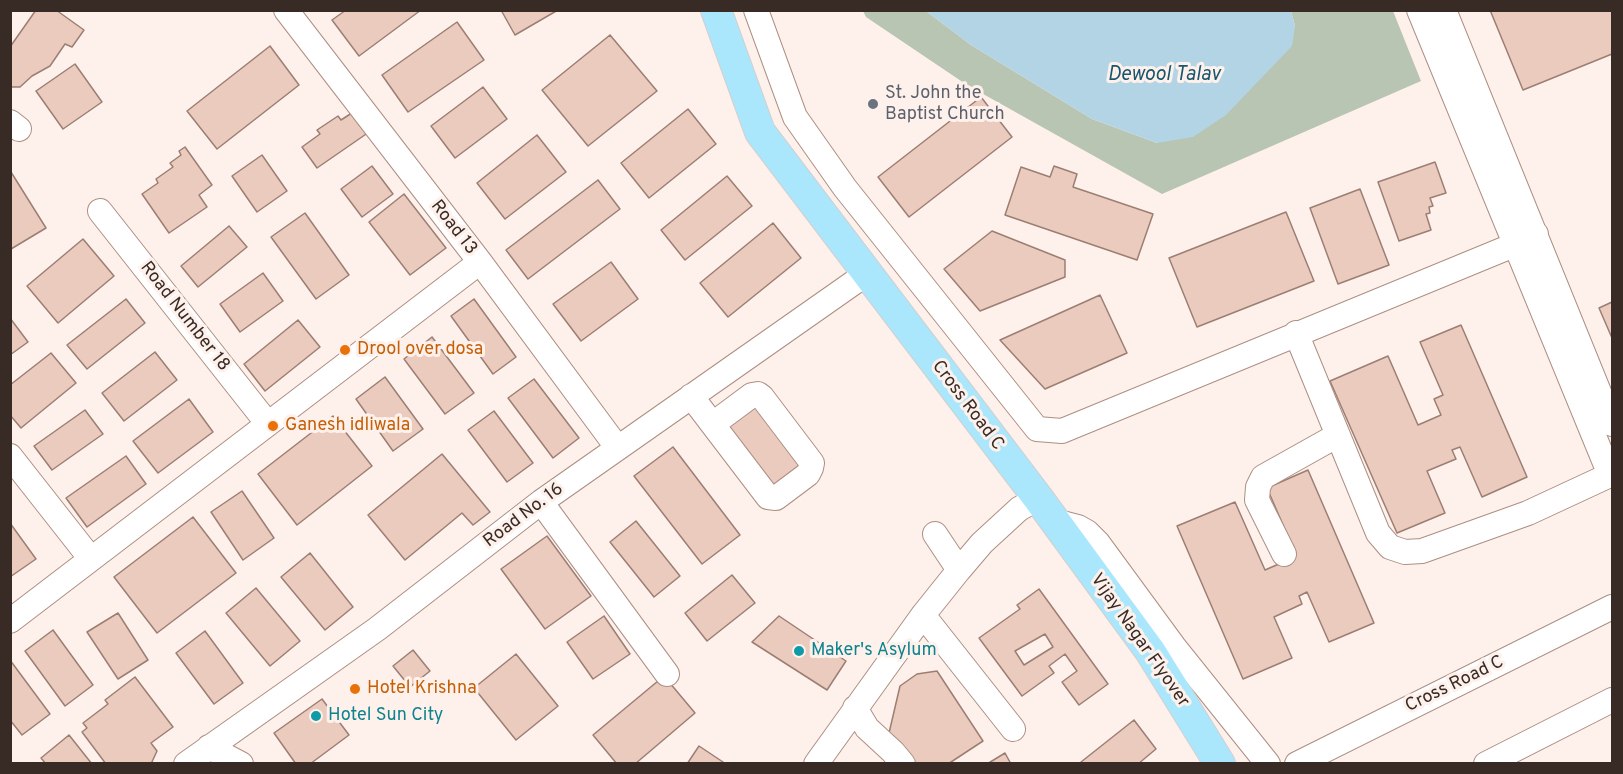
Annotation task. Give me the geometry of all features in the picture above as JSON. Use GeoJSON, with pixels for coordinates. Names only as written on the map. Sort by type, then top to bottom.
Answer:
{"type":"FeatureCollection","features":[{"type":"Feature","properties":{"kind":"main road","name":"Cross Road C"},"geometry":{"type":"LineString","coordinates":[[716,10],[760,132],[1053,519]]}},
{"type":"Feature","properties":{"kind":"main road","name":"Vijay Nagar Flyover"},"geometry":{"type":"LineString","coordinates":[[1053,519],[1150,651],[1220,764]]}},
{"type":"Feature","properties":{"kind":"street","name":"Road 13"},"geometry":{"type":"LineString","coordinates":[[286,10],[480,262],[617,447]]}},
{"type":"Feature","properties":{"kind":"street"},"geometry":{"type":"LineString","coordinates":[[756,10],[795,117],[845,188],[1037,429],[1062,430],[1536,234]]}},
{"type":"Feature","properties":{"kind":"street"},"geometry":{"type":"LineString","coordinates":[[1296,333],[1378,533],[1390,547],[1405,552],[1422,551],[1528,513],[1611,474],[1514,245],[1419,10]]}},
{"type":"Feature","properties":{"kind":"street"},"geometry":{"type":"LineString","coordinates":[[1444,10],[1612,424]]}},
{"type":"Feature","properties":{"kind":"street","name":"Road Number 18"},"geometry":{"type":"LineString","coordinates":[[100,211],[268,424]]}},
{"type":"Feature","properties":{"kind":"street"},"geometry":{"type":"LineString","coordinates":[[10,621],[480,262]]}},
{"type":"Feature","properties":{"kind":"street","name":"Road No. 16"},"geometry":{"type":"LineString","coordinates":[[186,764],[376,629],[541,502],[617,447],[866,274]]}},
{"type":"Feature","properties":{"kind":"street"},"geometry":{"type":"LineString","coordinates":[[692,396],[713,424]]}},
{"type":"Feature","properties":{"kind":"street"},"geometry":{"type":"LineString","coordinates":[[1284,554],[1257,500],[1258,487],[1263,477],[1338,435]]}},
{"type":"Feature","properties":{"kind":"street"},"geometry":{"type":"LineString","coordinates":[[10,456],[91,559]]}},
{"type":"Feature","properties":{"kind":"street"},"geometry":{"type":"LineString","coordinates":[[541,502],[667,674]]}},
{"type":"Feature","properties":{"kind":"street"},"geometry":{"type":"LineString","coordinates":[[816,764],[923,615],[982,543],[1019,509],[1078,527],[1098,543],[1175,648],[1268,764]]}},
{"type":"Feature","properties":{"kind":"street"},"geometry":{"type":"LineString","coordinates":[[935,534],[959,570]]}},
{"type":"Feature","properties":{"kind":"street","name":"Cross Road C"},"geometry":{"type":"LineString","coordinates":[[1297,764],[1612,607]]}},
{"type":"Feature","properties":{"kind":"street"},"geometry":{"type":"LineString","coordinates":[[923,615],[1013,729]]}},
{"type":"Feature","properties":{"kind":"street"},"geometry":{"type":"LineString","coordinates":[[1486,764],[1612,700]]}},
{"type":"Feature","properties":{"kind":"street"},"geometry":{"type":"LineString","coordinates":[[855,708],[867,728],[903,764]]}},
{"type":"Feature","properties":{"kind":"street"},"geometry":{"type":"LineString","coordinates":[[209,747],[241,764]]}},
{"type":"Feature","properties":{"kind":"green space"},"geometry":{"type":"Polygon","coordinates":[[[863,11],[926,11],[971,45],[1092,119],[1157,143],[1295,26],[1291,11],[1393,11],[1421,81],[1162,194],[967,85],[866,17],[863,11]]]}},
{"type":"Feature","properties":{"kind":"water","name":"Dewool Talav"},"geometry":{"type":"Polygon","coordinates":[[[926,11],[1291,11],[1295,26],[1292,46],[1226,115],[1193,137],[1157,143],[1092,119],[971,45],[926,11]]]}},
{"type":"Feature","properties":{"kind":"building"},"geometry":{"type":"Polygon","coordinates":[[[36,10],[56,10],[84,30],[72,47],[65,44],[50,66],[32,76],[20,87],[11,87],[10,47],[36,10]]]}},
{"type":"Feature","properties":{"kind":"building"},"geometry":{"type":"Polygon","coordinates":[[[346,10],[421,10],[359,56],[332,20],[346,10]]]}},
{"type":"Feature","properties":{"kind":"building"},"geometry":{"type":"Polygon","coordinates":[[[501,10],[558,10],[515,35],[501,10]]]}},
{"type":"Feature","properties":{"kind":"building"},"geometry":{"type":"Polygon","coordinates":[[[1490,10],[1612,10],[1612,54],[1523,90],[1490,10]]]}},
{"type":"Feature","properties":{"kind":"building"},"geometry":{"type":"Polygon","coordinates":[[[457,22],[484,60],[408,112],[382,75],[457,22]]]}},
{"type":"Feature","properties":{"kind":"building"},"geometry":{"type":"Polygon","coordinates":[[[610,35],[657,91],[588,146],[542,90],[610,35]]]}},
{"type":"Feature","properties":{"kind":"building"},"geometry":{"type":"Polygon","coordinates":[[[270,46],[299,85],[217,149],[187,111],[270,46]]]}},
{"type":"Feature","properties":{"kind":"building"},"geometry":{"type":"Polygon","coordinates":[[[75,64],[102,102],[63,129],[36,91],[75,64]]]}},
{"type":"Feature","properties":{"kind":"building"},"geometry":{"type":"Polygon","coordinates":[[[483,87],[507,119],[455,158],[431,126],[483,87]]]}},
{"type":"Feature","properties":{"kind":"building"},"geometry":{"type":"Polygon","coordinates":[[[981,97],[1012,137],[909,217],[878,177],[981,97]]]}},
{"type":"Feature","properties":{"kind":"building"},"geometry":{"type":"Polygon","coordinates":[[[358,109],[372,130],[317,168],[302,147],[320,134],[317,130],[338,116],[341,120],[358,109]]]}},
{"type":"Feature","properties":{"kind":"building"},"geometry":{"type":"Polygon","coordinates":[[[688,109],[716,144],[649,198],[621,163],[688,109]]]}},
{"type":"Feature","properties":{"kind":"building"},"geometry":{"type":"Polygon","coordinates":[[[537,135],[566,172],[505,219],[477,183],[537,135]]]}},
{"type":"Feature","properties":{"kind":"building"},"geometry":{"type":"Polygon","coordinates":[[[185,147],[212,185],[199,195],[207,207],[169,233],[142,194],[158,183],[156,179],[173,167],[170,163],[181,155],[179,151],[185,147]]]}},
{"type":"Feature","properties":{"kind":"building"},"geometry":{"type":"Polygon","coordinates":[[[262,155],[287,191],[257,212],[232,176],[262,155]]]}},
{"type":"Feature","properties":{"kind":"building"},"geometry":{"type":"Polygon","coordinates":[[[1435,162],[1446,193],[1430,198],[1433,206],[1429,207],[1430,213],[1426,214],[1431,230],[1399,241],[1378,182],[1435,162]]]}},
{"type":"Feature","properties":{"kind":"building"},"geometry":{"type":"Polygon","coordinates":[[[372,166],[393,194],[362,217],[341,189],[372,166]]]}},
{"type":"Feature","properties":{"kind":"building"},"geometry":{"type":"Polygon","coordinates":[[[1054,166],[1077,174],[1073,187],[1153,214],[1137,260],[1005,215],[1021,167],[1050,177],[1054,166]]]}},
{"type":"Feature","properties":{"kind":"building"},"geometry":{"type":"Polygon","coordinates":[[[10,173],[46,228],[11,249],[10,173]]]}},
{"type":"Feature","properties":{"kind":"building"},"geometry":{"type":"Polygon","coordinates":[[[727,176],[752,206],[685,260],[661,230],[727,176]]]}},
{"type":"Feature","properties":{"kind":"building"},"geometry":{"type":"Polygon","coordinates":[[[598,180],[620,209],[528,279],[506,250],[598,180]]]}},
{"type":"Feature","properties":{"kind":"building"},"geometry":{"type":"Polygon","coordinates":[[[1360,189],[1389,265],[1338,284],[1310,208],[1360,189]]]}},
{"type":"Feature","properties":{"kind":"building"},"geometry":{"type":"Polygon","coordinates":[[[404,194],[446,248],[410,275],[369,222],[404,194]]]}},
{"type":"Feature","properties":{"kind":"building"},"geometry":{"type":"Polygon","coordinates":[[[1286,212],[1314,281],[1197,327],[1169,258],[1286,212]]]}},
{"type":"Feature","properties":{"kind":"building"},"geometry":{"type":"Polygon","coordinates":[[[305,213],[349,275],[316,299],[271,237],[305,213]]]}},
{"type":"Feature","properties":{"kind":"building"},"geometry":{"type":"Polygon","coordinates":[[[773,223],[801,258],[728,317],[700,283],[773,223]]]}},
{"type":"Feature","properties":{"kind":"building"},"geometry":{"type":"Polygon","coordinates":[[[229,226],[247,247],[198,287],[181,266],[229,226]]]}},
{"type":"Feature","properties":{"kind":"building"},"geometry":{"type":"Polygon","coordinates":[[[992,231],[1065,260],[1065,277],[980,311],[944,269],[992,231]]]}},
{"type":"Feature","properties":{"kind":"building"},"geometry":{"type":"Polygon","coordinates":[[[83,239],[114,276],[58,323],[27,286],[83,239]]]}},
{"type":"Feature","properties":{"kind":"building"},"geometry":{"type":"Polygon","coordinates":[[[611,262],[638,299],[581,341],[553,304],[611,262]]]}},
{"type":"Feature","properties":{"kind":"building"},"geometry":{"type":"Polygon","coordinates":[[[263,273],[283,301],[240,332],[220,304],[263,273]]]}},
{"type":"Feature","properties":{"kind":"building"},"geometry":{"type":"Polygon","coordinates":[[[1100,295],[1127,353],[1045,389],[1000,340],[1100,295]]]}},
{"type":"Feature","properties":{"kind":"building"},"geometry":{"type":"Polygon","coordinates":[[[126,299],[145,323],[87,369],[67,345],[126,299]]]}},
{"type":"Feature","properties":{"kind":"building"},"geometry":{"type":"Polygon","coordinates":[[[474,299],[516,357],[493,374],[451,316],[474,299]]]}},
{"type":"Feature","properties":{"kind":"building"},"geometry":{"type":"Polygon","coordinates":[[[1612,302],[1612,338],[1599,308],[1612,302]]]}},
{"type":"Feature","properties":{"kind":"building"},"geometry":{"type":"Polygon","coordinates":[[[10,318],[28,342],[10,355],[10,318]]]}},
{"type":"Feature","properties":{"kind":"building"},"geometry":{"type":"Polygon","coordinates":[[[298,320],[320,347],[265,391],[244,364],[298,320]]]}},
{"type":"Feature","properties":{"kind":"building"},"geometry":{"type":"Polygon","coordinates":[[[1461,325],[1527,477],[1482,497],[1460,447],[1452,450],[1456,459],[1427,471],[1445,513],[1397,533],[1330,381],[1388,356],[1418,425],[1441,415],[1434,399],[1443,395],[1420,342],[1461,325]]]}},
{"type":"Feature","properties":{"kind":"building"},"geometry":{"type":"Polygon","coordinates":[[[432,337],[474,393],[445,414],[404,359],[432,337]]]}},
{"type":"Feature","properties":{"kind":"building"},"geometry":{"type":"Polygon","coordinates":[[[155,352],[177,380],[124,421],[102,393],[155,352]]]}},
{"type":"Feature","properties":{"kind":"building"},"geometry":{"type":"Polygon","coordinates":[[[51,353],[76,383],[21,428],[10,415],[10,385],[51,353]]]}},
{"type":"Feature","properties":{"kind":"building"},"geometry":{"type":"Polygon","coordinates":[[[385,377],[423,429],[393,451],[356,399],[385,377]]]}},
{"type":"Feature","properties":{"kind":"building"},"geometry":{"type":"Polygon","coordinates":[[[534,379],[579,438],[553,458],[508,398],[534,379]]]}},
{"type":"Feature","properties":{"kind":"building"},"geometry":{"type":"Polygon","coordinates":[[[753,398],[807,468],[773,494],[719,424],[753,398]]]}},
{"type":"Feature","properties":{"kind":"building"},"geometry":{"type":"Polygon","coordinates":[[[189,399],[213,432],[158,473],[133,441],[189,399]]]}},
{"type":"Feature","properties":{"kind":"building"},"geometry":{"type":"Polygon","coordinates":[[[85,410],[103,434],[52,470],[34,446],[85,410]]]}},
{"type":"Feature","properties":{"kind":"building"},"geometry":{"type":"Polygon","coordinates":[[[494,411],[533,463],[507,482],[468,430],[494,411]]]}},
{"type":"Feature","properties":{"kind":"building"},"geometry":{"type":"Polygon","coordinates":[[[333,416],[372,466],[297,525],[258,474],[333,416]]]}},
{"type":"Feature","properties":{"kind":"building"},"geometry":{"type":"Polygon","coordinates":[[[673,447],[740,535],[702,564],[634,476],[673,447]]]}},
{"type":"Feature","properties":{"kind":"building"},"geometry":{"type":"Polygon","coordinates":[[[442,454],[490,512],[473,525],[462,513],[405,560],[368,515],[442,454]]]}},
{"type":"Feature","properties":{"kind":"building"},"geometry":{"type":"Polygon","coordinates":[[[126,456],[146,484],[87,527],[66,498],[126,456]]]}},
{"type":"Feature","properties":{"kind":"building"},"geometry":{"type":"Polygon","coordinates":[[[1308,470],[1374,623],[1329,642],[1307,592],[1299,596],[1302,604],[1274,617],[1292,658],[1243,679],[1177,526],[1235,502],[1265,570],[1288,560],[1290,541],[1267,488],[1308,470]]]}},
{"type":"Feature","properties":{"kind":"building"},"geometry":{"type":"Polygon","coordinates":[[[242,491],[274,538],[243,560],[211,512],[242,491]]]}},
{"type":"Feature","properties":{"kind":"building"},"geometry":{"type":"Polygon","coordinates":[[[193,517],[236,573],[157,633],[114,577],[193,517]]]}},
{"type":"Feature","properties":{"kind":"building"},"geometry":{"type":"Polygon","coordinates":[[[636,521],[680,576],[654,597],[610,542],[636,521]]]}},
{"type":"Feature","properties":{"kind":"building"},"geometry":{"type":"Polygon","coordinates":[[[10,523],[36,559],[10,577],[10,523]]]}},
{"type":"Feature","properties":{"kind":"building"},"geometry":{"type":"Polygon","coordinates":[[[547,536],[591,596],[545,629],[501,569],[547,536]]]}},
{"type":"Feature","properties":{"kind":"building"},"geometry":{"type":"Polygon","coordinates":[[[310,553],[353,607],[325,630],[281,577],[310,553]]]}},
{"type":"Feature","properties":{"kind":"building"},"geometry":{"type":"Polygon","coordinates":[[[732,575],[755,603],[707,641],[685,613],[732,575]]]}},
{"type":"Feature","properties":{"kind":"building"},"geometry":{"type":"Polygon","coordinates":[[[256,588],[300,641],[270,666],[226,613],[256,588]]]}},
{"type":"Feature","properties":{"kind":"building"},"geometry":{"type":"Polygon","coordinates":[[[1039,589],[1108,684],[1079,705],[1062,682],[1077,671],[1065,654],[1049,666],[1054,673],[1022,696],[979,638],[1020,609],[1017,605],[1039,589]],[[1045,634],[1015,651],[1024,665],[1053,647],[1045,634]]]}},
{"type":"Feature","properties":{"kind":"building"},"geometry":{"type":"Polygon","coordinates":[[[118,613],[148,660],[118,679],[87,632],[118,613]]]}},
{"type":"Feature","properties":{"kind":"building"},"geometry":{"type":"Polygon","coordinates":[[[604,616],[630,654],[593,679],[567,642],[604,616]]]}},
{"type":"Feature","properties":{"kind":"building","name":"Maker's Asylum"},"geometry":{"type":"Polygon","coordinates":[[[779,616],[846,661],[827,690],[752,642],[779,616]]]}},
{"type":"Feature","properties":{"kind":"building"},"geometry":{"type":"Polygon","coordinates":[[[53,630],[93,685],[65,706],[25,651],[53,630]]]}},
{"type":"Feature","properties":{"kind":"building"},"geometry":{"type":"Polygon","coordinates":[[[205,631],[243,683],[214,704],[176,653],[205,631]]]}},
{"type":"Feature","properties":{"kind":"building"},"geometry":{"type":"Polygon","coordinates":[[[413,650],[430,671],[410,687],[393,666],[413,650]]]}},
{"type":"Feature","properties":{"kind":"building"},"geometry":{"type":"Polygon","coordinates":[[[516,654],[558,706],[516,740],[474,688],[516,654]]]}},
{"type":"Feature","properties":{"kind":"building"},"geometry":{"type":"Polygon","coordinates":[[[10,660],[50,714],[22,735],[10,720],[10,660]]]}},
{"type":"Feature","properties":{"kind":"building"},"geometry":{"type":"Polygon","coordinates":[[[937,671],[983,741],[948,764],[908,764],[889,733],[900,686],[917,674],[937,671]]]}},
{"type":"Feature","properties":{"kind":"building"},"geometry":{"type":"Polygon","coordinates":[[[664,676],[695,713],[635,764],[617,764],[593,735],[664,676]]]}},
{"type":"Feature","properties":{"kind":"building"},"geometry":{"type":"Polygon","coordinates":[[[135,677],[173,727],[151,743],[157,751],[151,764],[106,764],[82,732],[87,728],[83,723],[108,704],[105,700],[135,677]]]}},
{"type":"Feature","properties":{"kind":"building","name":"Hotel Sun City"},"geometry":{"type":"Polygon","coordinates":[[[322,699],[349,735],[310,764],[296,764],[274,733],[322,699]]]}},
{"type":"Feature","properties":{"kind":"building"},"geometry":{"type":"Polygon","coordinates":[[[1134,720],[1156,749],[1138,764],[1082,764],[1081,762],[1134,720]]]}},
{"type":"Feature","properties":{"kind":"building"},"geometry":{"type":"Polygon","coordinates":[[[69,735],[92,764],[46,764],[41,758],[69,735]]]}},
{"type":"Feature","properties":{"kind":"building"},"geometry":{"type":"Polygon","coordinates":[[[699,746],[726,764],[687,764],[699,746]]]}},
{"type":"Feature","properties":{"kind":"building"},"geometry":{"type":"Polygon","coordinates":[[[1005,753],[1011,764],[987,764],[1005,753]]]}},
{"type":"Feature","properties":{"kind":"place","name":"St. John the Baptist Church"},"geometry":{"type":"Point","coordinates":[873,104]}},
{"type":"Feature","properties":{"kind":"place","name":"Drool over dosa"},"geometry":{"type":"Point","coordinates":[345,350]}},
{"type":"Feature","properties":{"kind":"place","name":"Ganesh idliwala"},"geometry":{"type":"Point","coordinates":[273,426]}},
{"type":"Feature","properties":{"kind":"place","name":"Maker's Asylum"},"geometry":{"type":"Point","coordinates":[799,651]}},
{"type":"Feature","properties":{"kind":"place","name":"Hotel Krishna"},"geometry":{"type":"Point","coordinates":[355,689]}},
{"type":"Feature","properties":{"kind":"place","name":"Hotel Sun City"},"geometry":{"type":"Point","coordinates":[316,716]}}]}
